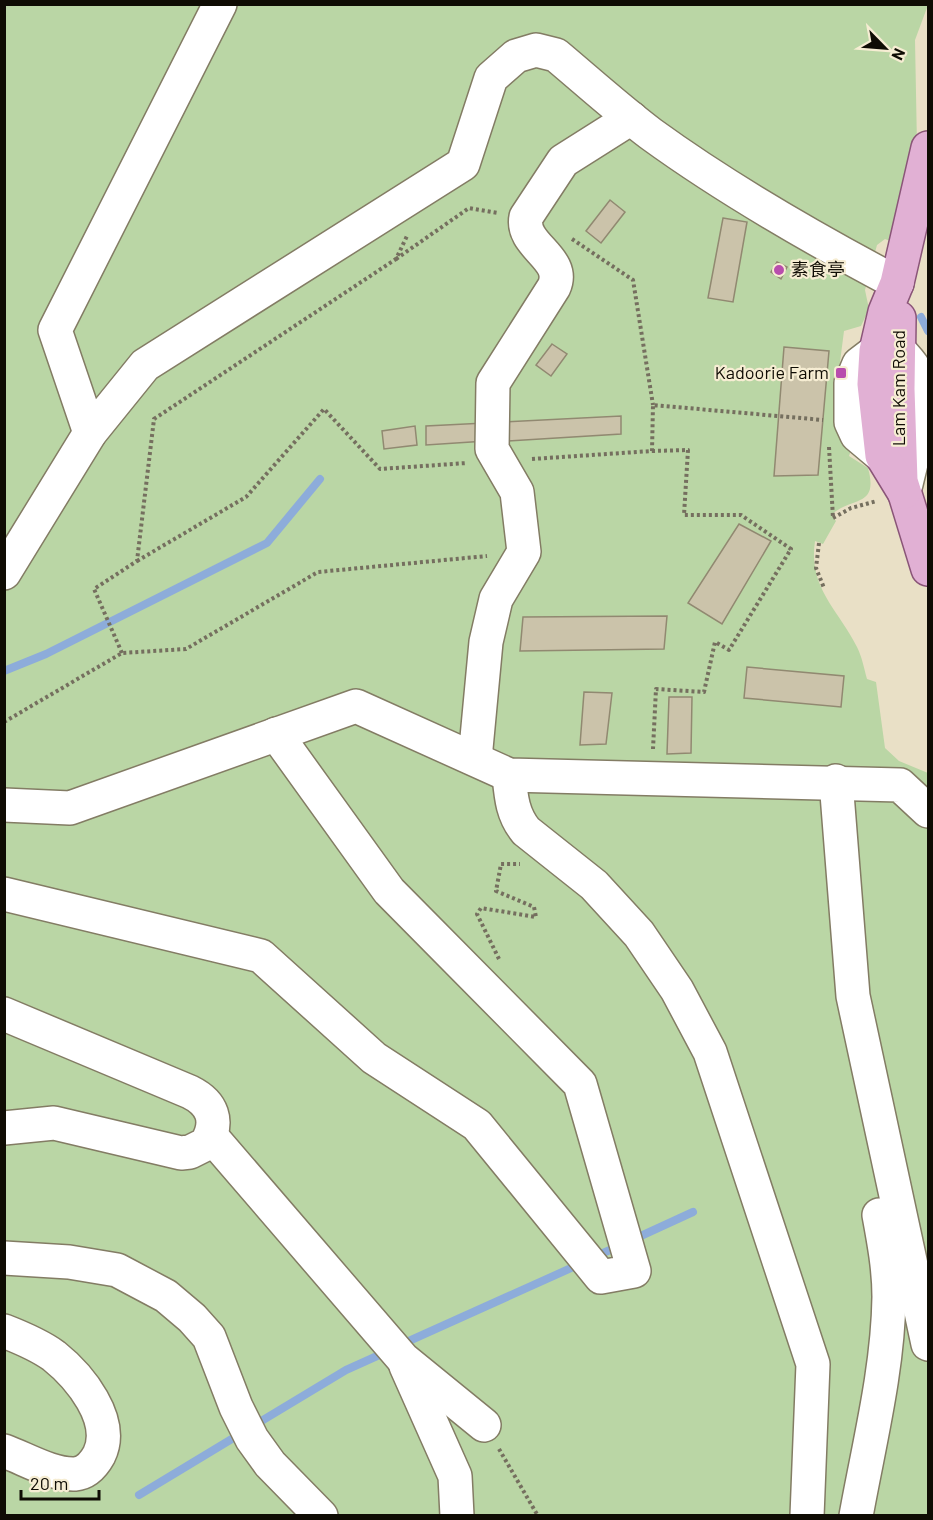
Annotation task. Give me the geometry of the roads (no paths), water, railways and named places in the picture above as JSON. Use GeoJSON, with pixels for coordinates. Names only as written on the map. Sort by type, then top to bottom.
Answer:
{"type":"FeatureCollection","features":[{"type":"Feature","properties":{"kind":"main road","name":"Lam Kam Road"},"geometry":{"type":"LineString","coordinates":[[892,496],[899,444],[888,351],[897,283],[928,148]]}},
{"type":"Feature","properties":{"kind":"main road","name":"Lam Kam Road"},"geometry":{"type":"LineString","coordinates":[[888,351],[874,384],[882,456],[892,496],[928,569]]}},
{"type":"Feature","properties":{"kind":"street"},"geometry":{"type":"LineString","coordinates":[[90,433],[55,330],[220,4]]}},
{"type":"Feature","properties":{"kind":"street"},"geometry":{"type":"LineString","coordinates":[[4,573],[90,433],[145,364],[463,164],[491,78],[516,56],[536,50],[556,55],[631,118],[714,177],[812,237],[897,283]]}},
{"type":"Feature","properties":{"kind":"street"},"geometry":{"type":"LineString","coordinates":[[475,759],[486,642],[496,599],[524,552],[517,492],[492,449],[493,383],[554,287],[558,276],[555,268],[528,235],[525,226],[526,217],[563,161],[631,118]]}},
{"type":"Feature","properties":{"kind":"street"},"geometry":{"type":"LineString","coordinates":[[4,805],[70,808],[356,706],[509,775],[836,781],[900,785],[928,811]]}},
{"type":"Feature","properties":{"kind":"street"},"geometry":{"type":"LineString","coordinates":[[4,894],[261,956],[374,1058],[477,1125],[601,1277],[634,1271],[580,1084],[389,891],[276,734]]}},
{"type":"Feature","properties":{"kind":"street"},"geometry":{"type":"LineString","coordinates":[[509,775],[512,807],[518,821],[526,831],[594,885],[639,934],[677,990],[710,1052],[813,1364],[807,1515]]}},
{"type":"Feature","properties":{"kind":"street"},"geometry":{"type":"LineString","coordinates":[[836,781],[853,996],[928,1344]]}},
{"type":"Feature","properties":{"kind":"street"},"geometry":{"type":"LineString","coordinates":[[4,1014],[196,1095],[204,1100],[214,1121],[211,1136],[198,1149],[182,1153],[54,1123],[4,1128]]}},
{"type":"Feature","properties":{"kind":"street"},"geometry":{"type":"LineString","coordinates":[[211,1136],[403,1359],[484,1425]]}},
{"type":"Feature","properties":{"kind":"street"},"geometry":{"type":"LineString","coordinates":[[856,1515],[884,1366],[888,1287],[877,1191],[880,1180],[891,1168]]}},
{"type":"Feature","properties":{"kind":"street"},"geometry":{"type":"LineString","coordinates":[[4,1258],[69,1262],[117,1270],[166,1296],[192,1318],[209,1337],[236,1407],[252,1439],[270,1464],[321,1515]]}},
{"type":"Feature","properties":{"kind":"street"},"geometry":{"type":"LineString","coordinates":[[4,1331],[43,1349],[74,1373],[96,1407],[103,1439],[101,1450],[90,1468],[73,1474],[57,1471],[4,1451]]}},
{"type":"Feature","properties":{"kind":"street"},"geometry":{"type":"LineString","coordinates":[[403,1359],[455,1476],[457,1515]]}},
{"type":"Feature","properties":{"kind":"waterway"},"geometry":{"type":"LineString","coordinates":[[921,317],[928,331]]}},
{"type":"Feature","properties":{"kind":"waterway"},"geometry":{"type":"LineString","coordinates":[[4,671],[46,654],[267,543],[320,479]]}},
{"type":"Feature","properties":{"kind":"waterway"},"geometry":{"type":"LineString","coordinates":[[632,1240],[693,1212]]}},
{"type":"Feature","properties":{"kind":"waterway"},"geometry":{"type":"LineString","coordinates":[[594,1257],[619,1246]]}},
{"type":"Feature","properties":{"kind":"waterway"},"geometry":{"type":"LineString","coordinates":[[400,1345],[580,1264]]}},
{"type":"Feature","properties":{"kind":"waterway"},"geometry":{"type":"LineString","coordinates":[[253,1426],[346,1370],[386,1352]]}},
{"type":"Feature","properties":{"kind":"waterway"},"geometry":{"type":"LineString","coordinates":[[139,1495],[240,1434]]}},
{"type":"Feature","properties":{"kind":"place","name":"素食亭"},"geometry":{"type":"Point","coordinates":[779,270]}},
{"type":"Feature","properties":{"kind":"place","name":"Kadoorie Farm"},"geometry":{"type":"Point","coordinates":[841,373]}}]}
